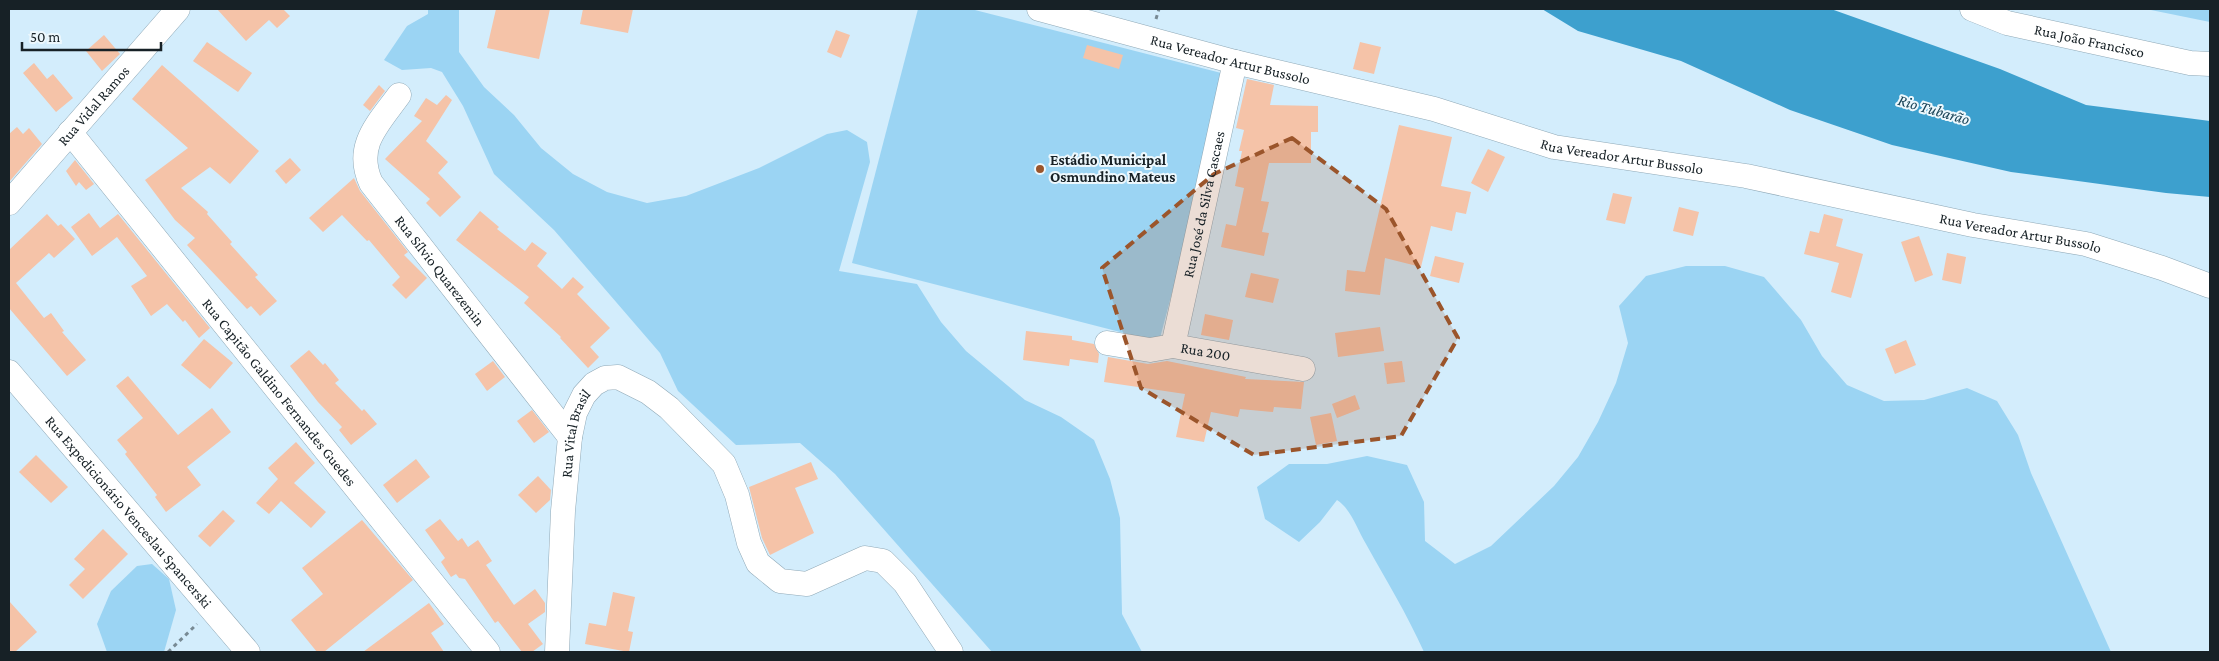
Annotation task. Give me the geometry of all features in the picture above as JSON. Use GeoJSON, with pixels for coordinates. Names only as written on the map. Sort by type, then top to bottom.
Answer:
{"type":"FeatureCollection","features":[{"type":"Feature","properties":{"kind":"street","name":"Rua Vidal Ramos"},"geometry":{"type":"LineString","coordinates":[[9,203],[178,9]]}},
{"type":"Feature","properties":{"kind":"street","name":"Rua Vereador Artur Bussolo"},"geometry":{"type":"LineString","coordinates":[[1039,9],[1235,62],[1434,109],[1554,147],[1746,176],[1973,225],[2086,244],[2137,259],[2210,286]]}},
{"type":"Feature","properties":{"kind":"street","name":"Rua João Francisco"},"geometry":{"type":"LineString","coordinates":[[1972,9],[2007,23],[2038,31],[2190,63],[2210,64]]}},
{"type":"Feature","properties":{"kind":"street","name":"Rua José da Silva Cascaes"},"geometry":{"type":"LineString","coordinates":[[1173,346],[1235,62]]}},
{"type":"Feature","properties":{"kind":"street","name":"Rua Sílvio Quarezemin"},"geometry":{"type":"LineString","coordinates":[[399,95],[374,130],[364,154],[363,162],[370,183],[570,436]]}},
{"type":"Feature","properties":{"kind":"street","name":"Rua Capitão Galdino Fernandes Guedes"},"geometry":{"type":"LineString","coordinates":[[70,132],[488,652]]}},
{"type":"Feature","properties":{"kind":"street","name":"Rua 200"},"geometry":{"type":"LineString","coordinates":[[1107,343],[1150,350],[1173,346],[1303,369]]}},
{"type":"Feature","properties":{"kind":"street","name":"Rua Expedicionário Venceslau Spancerski"},"geometry":{"type":"LineString","coordinates":[[9,372],[248,652]]}},
{"type":"Feature","properties":{"kind":"street","name":"Rua Vital Brasil"},"geometry":{"type":"LineString","coordinates":[[557,652],[563,512],[570,436],[575,413],[584,396],[594,384],[605,378],[618,377],[648,392],[669,408],[724,464],[737,495],[749,543],[758,563],[780,580],[807,584],[865,558],[883,561],[905,583],[951,652]]}},
{"type":"Feature","properties":{"kind":"path"},"geometry":{"type":"LineString","coordinates":[[168,652],[212,610]]}},
{"type":"Feature","properties":{"kind":"highlighted area"},"geometry":{"type":"Polygon","coordinates":[[[1292,138],[1386,209],[1458,338],[1401,436],[1254,455],[1141,388],[1102,268],[1214,174],[1292,138]]]}},
{"type":"Feature","properties":{"kind":"shaded area"},"geometry":{"type":"Polygon","coordinates":[[[428,9],[459,9],[459,52],[484,87],[514,115],[541,148],[573,174],[607,192],[647,203],[686,196],[759,168],[827,134],[847,130],[867,142],[870,162],[839,271],[917,284],[941,322],[966,351],[1025,400],[1061,417],[1094,440],[1110,479],[1120,518],[1122,614],[1142,652],[992,652],[835,474],[800,443],[736,445],[678,391],[660,353],[554,230],[494,174],[463,106],[442,72],[431,68],[402,70],[384,60],[407,26],[428,14],[428,9]]]}},
{"type":"Feature","properties":{"kind":"shaded area","name":"Estádio Municipal Osmundino Mateus"},"geometry":{"type":"Polygon","coordinates":[[[918,9],[971,9],[1229,75],[1159,342],[852,263],[918,9]]]}},
{"type":"Feature","properties":{"kind":"shaded area"},"geometry":{"type":"Polygon","coordinates":[[[2146,9],[2210,9],[2210,22],[2146,9]]]}},
{"type":"Feature","properties":{"kind":"shaded area"},"geometry":{"type":"Polygon","coordinates":[[[1686,266],[1725,266],[1764,277],[1801,320],[1822,356],[1847,385],[1884,401],[1924,400],[1967,388],[1997,401],[2018,435],[2031,473],[2111,652],[1424,652],[1363,538],[1342,504],[1337,500],[1320,522],[1299,542],[1265,519],[1257,487],[1289,464],[1327,464],[1367,456],[1407,465],[1424,502],[1425,541],[1455,564],[1491,546],[1554,486],[1578,457],[1598,422],[1616,383],[1628,343],[1619,306],[1646,276],[1686,266]]]}},
{"type":"Feature","properties":{"kind":"shaded area"},"geometry":{"type":"Polygon","coordinates":[[[152,564],[169,579],[176,610],[164,652],[107,652],[97,624],[111,591],[137,566],[152,564]]]}},
{"type":"Feature","properties":{"kind":"water","name":"Rio Tubarão"},"geometry":{"type":"Polygon","coordinates":[[[1542,9],[1831,9],[2000,69],[2086,105],[2210,121],[2210,197],[2166,193],[2011,172],[1892,145],[1790,110],[1681,61],[1578,31],[1542,9]]]}},
{"type":"Feature","properties":{"kind":"building"},"geometry":{"type":"Polygon","coordinates":[[[217,9],[283,9],[290,16],[277,28],[269,20],[246,41],[217,9]]]}},
{"type":"Feature","properties":{"kind":"building"},"geometry":{"type":"Polygon","coordinates":[[[496,9],[550,9],[539,59],[487,48],[496,9]]]}},
{"type":"Feature","properties":{"kind":"building"},"geometry":{"type":"Polygon","coordinates":[[[583,9],[633,9],[628,33],[580,24],[583,9]]]}},
{"type":"Feature","properties":{"kind":"building"},"geometry":{"type":"Polygon","coordinates":[[[836,30],[850,35],[841,58],[827,52],[836,30]]]}},
{"type":"Feature","properties":{"kind":"building"},"geometry":{"type":"Polygon","coordinates":[[[104,35],[120,54],[102,71],[86,51],[104,35]]]}},
{"type":"Feature","properties":{"kind":"building"},"geometry":{"type":"Polygon","coordinates":[[[207,42],[252,73],[238,92],[193,61],[207,42]]]}},
{"type":"Feature","properties":{"kind":"building"},"geometry":{"type":"Polygon","coordinates":[[[1360,42],[1381,47],[1374,74],[1353,69],[1360,42]]]}},
{"type":"Feature","properties":{"kind":"building"},"geometry":{"type":"Polygon","coordinates":[[[1087,45],[1123,55],[1119,69],[1083,58],[1087,45]]]}},
{"type":"Feature","properties":{"kind":"building"},"geometry":{"type":"Polygon","coordinates":[[[34,63],[47,79],[53,74],[73,98],[56,112],[23,73],[34,63]]]}},
{"type":"Feature","properties":{"kind":"building"},"geometry":{"type":"Polygon","coordinates":[[[162,65],[259,151],[230,184],[210,167],[181,188],[208,212],[207,214],[232,242],[230,244],[258,275],[255,277],[277,301],[260,316],[251,306],[247,309],[187,245],[195,238],[175,220],[145,180],[188,148],[132,99],[162,65]]]}},
{"type":"Feature","properties":{"kind":"building"},"geometry":{"type":"Polygon","coordinates":[[[1247,79],[1274,85],[1270,105],[1318,106],[1318,132],[1311,132],[1311,163],[1269,163],[1261,201],[1269,202],[1262,232],[1269,233],[1264,256],[1221,247],[1226,224],[1236,226],[1244,188],[1235,186],[1242,151],[1239,151],[1244,130],[1236,128],[1247,79]]]}},
{"type":"Feature","properties":{"kind":"building"},"geometry":{"type":"Polygon","coordinates":[[[379,85],[385,91],[370,111],[363,105],[379,85]]]}},
{"type":"Feature","properties":{"kind":"building"},"geometry":{"type":"Polygon","coordinates":[[[446,95],[452,100],[426,141],[448,162],[438,173],[461,197],[440,217],[426,203],[430,199],[385,159],[422,121],[414,116],[426,98],[437,105],[446,95]]]}},
{"type":"Feature","properties":{"kind":"building"},"geometry":{"type":"Polygon","coordinates":[[[1399,125],[1452,137],[1441,186],[1471,192],[1466,214],[1456,212],[1452,231],[1431,226],[1421,267],[1385,258],[1380,295],[1345,291],[1347,270],[1365,272],[1399,125]]]}},
{"type":"Feature","properties":{"kind":"building"},"geometry":{"type":"Polygon","coordinates":[[[17,127],[23,134],[29,128],[42,144],[9,182],[9,134],[17,127]]]}},
{"type":"Feature","properties":{"kind":"building"},"geometry":{"type":"Polygon","coordinates":[[[1488,149],[1505,157],[1488,192],[1471,183],[1488,149]]]}},
{"type":"Feature","properties":{"kind":"building"},"geometry":{"type":"Polygon","coordinates":[[[290,158],[301,170],[286,184],[275,171],[290,158]]]}},
{"type":"Feature","properties":{"kind":"building"},"geometry":{"type":"Polygon","coordinates":[[[75,160],[94,184],[86,190],[79,182],[76,186],[66,171],[75,160]]]}},
{"type":"Feature","properties":{"kind":"building"},"geometry":{"type":"Polygon","coordinates":[[[354,178],[360,191],[408,252],[404,255],[427,278],[406,299],[392,285],[400,277],[369,240],[367,241],[342,215],[323,232],[309,218],[354,178]]]}},
{"type":"Feature","properties":{"kind":"building"},"geometry":{"type":"Polygon","coordinates":[[[1613,193],[1632,197],[1625,224],[1606,220],[1613,193]]]}},
{"type":"Feature","properties":{"kind":"building"},"geometry":{"type":"Polygon","coordinates":[[[1679,207],[1699,212],[1693,236],[1673,231],[1679,207]]]}},
{"type":"Feature","properties":{"kind":"building"},"geometry":{"type":"Polygon","coordinates":[[[480,211],[499,227],[497,229],[525,251],[532,242],[547,253],[537,266],[562,289],[573,277],[584,287],[577,294],[610,328],[590,347],[599,357],[588,368],[561,337],[524,303],[529,297],[456,240],[480,211]]]}},
{"type":"Feature","properties":{"kind":"building"},"geometry":{"type":"Polygon","coordinates":[[[89,213],[100,228],[118,214],[210,328],[199,338],[185,320],[183,322],[167,304],[151,316],[131,286],[147,276],[117,237],[92,256],[71,227],[89,213]]]}},
{"type":"Feature","properties":{"kind":"building"},"geometry":{"type":"Polygon","coordinates":[[[47,214],[58,226],[61,224],[75,239],[54,258],[49,253],[16,283],[44,318],[51,313],[64,331],[62,332],[86,360],[67,376],[9,308],[9,250],[47,214]]]}},
{"type":"Feature","properties":{"kind":"building"},"geometry":{"type":"Polygon","coordinates":[[[1824,214],[1843,219],[1836,246],[1863,254],[1851,298],[1831,292],[1839,263],[1804,254],[1810,231],[1819,233],[1824,214]]]}},
{"type":"Feature","properties":{"kind":"building"},"geometry":{"type":"Polygon","coordinates":[[[1919,236],[1933,275],[1915,282],[1901,242],[1919,236]]]}},
{"type":"Feature","properties":{"kind":"building"},"geometry":{"type":"Polygon","coordinates":[[[1947,253],[1966,257],[1961,284],[1942,280],[1947,253]]]}},
{"type":"Feature","properties":{"kind":"building"},"geometry":{"type":"Polygon","coordinates":[[[1435,256],[1464,263],[1459,283],[1430,276],[1435,256]]]}},
{"type":"Feature","properties":{"kind":"building"},"geometry":{"type":"Polygon","coordinates":[[[1251,273],[1279,279],[1273,303],[1245,297],[1251,273]]]}},
{"type":"Feature","properties":{"kind":"building"},"geometry":{"type":"Polygon","coordinates":[[[1205,314],[1233,320],[1229,340],[1201,335],[1205,314]]]}},
{"type":"Feature","properties":{"kind":"building"},"geometry":{"type":"Polygon","coordinates":[[[1380,327],[1384,351],[1338,357],[1335,333],[1380,327]]]}},
{"type":"Feature","properties":{"kind":"building"},"geometry":{"type":"Polygon","coordinates":[[[1026,331],[1072,336],[1072,340],[1094,344],[1099,354],[1098,363],[1070,359],[1069,366],[1023,360],[1026,331]]]}},
{"type":"Feature","properties":{"kind":"building"},"geometry":{"type":"Polygon","coordinates":[[[204,339],[233,363],[210,389],[181,365],[204,339]]]}},
{"type":"Feature","properties":{"kind":"building"},"geometry":{"type":"Polygon","coordinates":[[[1906,340],[1916,365],[1895,374],[1885,349],[1906,340]]]}},
{"type":"Feature","properties":{"kind":"building"},"geometry":{"type":"Polygon","coordinates":[[[309,350],[323,365],[325,363],[339,380],[335,383],[362,411],[364,409],[377,424],[351,445],[339,430],[342,427],[318,402],[290,366],[309,350]]]}},
{"type":"Feature","properties":{"kind":"building"},"geometry":{"type":"Polygon","coordinates":[[[1108,357],[1148,364],[1167,361],[1246,377],[1245,379],[1304,382],[1301,409],[1274,407],[1273,412],[1240,409],[1238,417],[1211,412],[1204,442],[1176,437],[1185,394],[1104,382],[1108,357]]]}},
{"type":"Feature","properties":{"kind":"building"},"geometry":{"type":"Polygon","coordinates":[[[493,361],[505,377],[487,391],[475,374],[493,361]]]}},
{"type":"Feature","properties":{"kind":"building"},"geometry":{"type":"Polygon","coordinates":[[[1402,361],[1405,382],[1387,384],[1384,363],[1402,361]]]}},
{"type":"Feature","properties":{"kind":"building"},"geometry":{"type":"Polygon","coordinates":[[[128,376],[178,435],[212,408],[231,432],[187,467],[201,485],[166,512],[155,497],[157,495],[125,454],[127,452],[117,440],[143,418],[116,386],[128,376]]]}},
{"type":"Feature","properties":{"kind":"building"},"geometry":{"type":"Polygon","coordinates":[[[1355,395],[1360,409],[1337,418],[1332,404],[1355,395]]]}},
{"type":"Feature","properties":{"kind":"building"},"geometry":{"type":"Polygon","coordinates":[[[532,410],[549,432],[534,443],[517,421],[532,410]]]}},
{"type":"Feature","properties":{"kind":"building"},"geometry":{"type":"Polygon","coordinates":[[[1331,413],[1337,441],[1316,445],[1310,417],[1331,413]]]}},
{"type":"Feature","properties":{"kind":"building"},"geometry":{"type":"Polygon","coordinates":[[[296,442],[315,463],[294,483],[326,512],[311,528],[281,501],[269,514],[256,503],[278,479],[268,468],[296,442]]]}},
{"type":"Feature","properties":{"kind":"building"},"geometry":{"type":"Polygon","coordinates":[[[36,455],[68,487],[51,503],[19,472],[36,455]]]}},
{"type":"Feature","properties":{"kind":"building"},"geometry":{"type":"Polygon","coordinates":[[[416,459],[430,477],[397,503],[383,485],[416,459]]]}},
{"type":"Feature","properties":{"kind":"building"},"geometry":{"type":"Polygon","coordinates":[[[811,462],[818,479],[795,488],[814,533],[770,555],[762,538],[749,487],[811,462]]]}},
{"type":"Feature","properties":{"kind":"building"},"geometry":{"type":"Polygon","coordinates":[[[538,476],[551,490],[550,500],[536,513],[518,495],[538,476]]]}},
{"type":"Feature","properties":{"kind":"building"},"geometry":{"type":"Polygon","coordinates":[[[223,510],[235,521],[210,547],[198,536],[223,510]]]}},
{"type":"Feature","properties":{"kind":"building"},"geometry":{"type":"Polygon","coordinates":[[[440,519],[458,541],[462,538],[468,547],[478,540],[492,561],[486,565],[514,605],[535,589],[545,603],[545,612],[528,624],[543,644],[532,652],[522,652],[498,621],[495,623],[465,579],[459,578],[456,574],[451,577],[441,562],[445,558],[425,530],[440,519]]]}},
{"type":"Feature","properties":{"kind":"building"},"geometry":{"type":"Polygon","coordinates":[[[362,520],[413,580],[324,652],[317,652],[291,620],[323,594],[302,568],[362,520]]]}},
{"type":"Feature","properties":{"kind":"building"},"geometry":{"type":"Polygon","coordinates":[[[103,529],[128,554],[83,599],[69,585],[85,569],[74,559],[103,529]]]}},
{"type":"Feature","properties":{"kind":"building"},"geometry":{"type":"Polygon","coordinates":[[[613,592],[635,597],[628,631],[633,632],[629,652],[585,644],[589,623],[606,626],[613,592]]]}},
{"type":"Feature","properties":{"kind":"building"},"geometry":{"type":"Polygon","coordinates":[[[9,601],[37,632],[15,652],[9,652],[9,601]]]}},
{"type":"Feature","properties":{"kind":"building"},"geometry":{"type":"Polygon","coordinates":[[[429,603],[444,624],[431,633],[444,652],[363,652],[429,603]]]}},
{"type":"Feature","properties":{"kind":"place","name":"Estádio Municipal Osmundino Mateus"},"geometry":{"type":"Point","coordinates":[1040,169]}}]}
